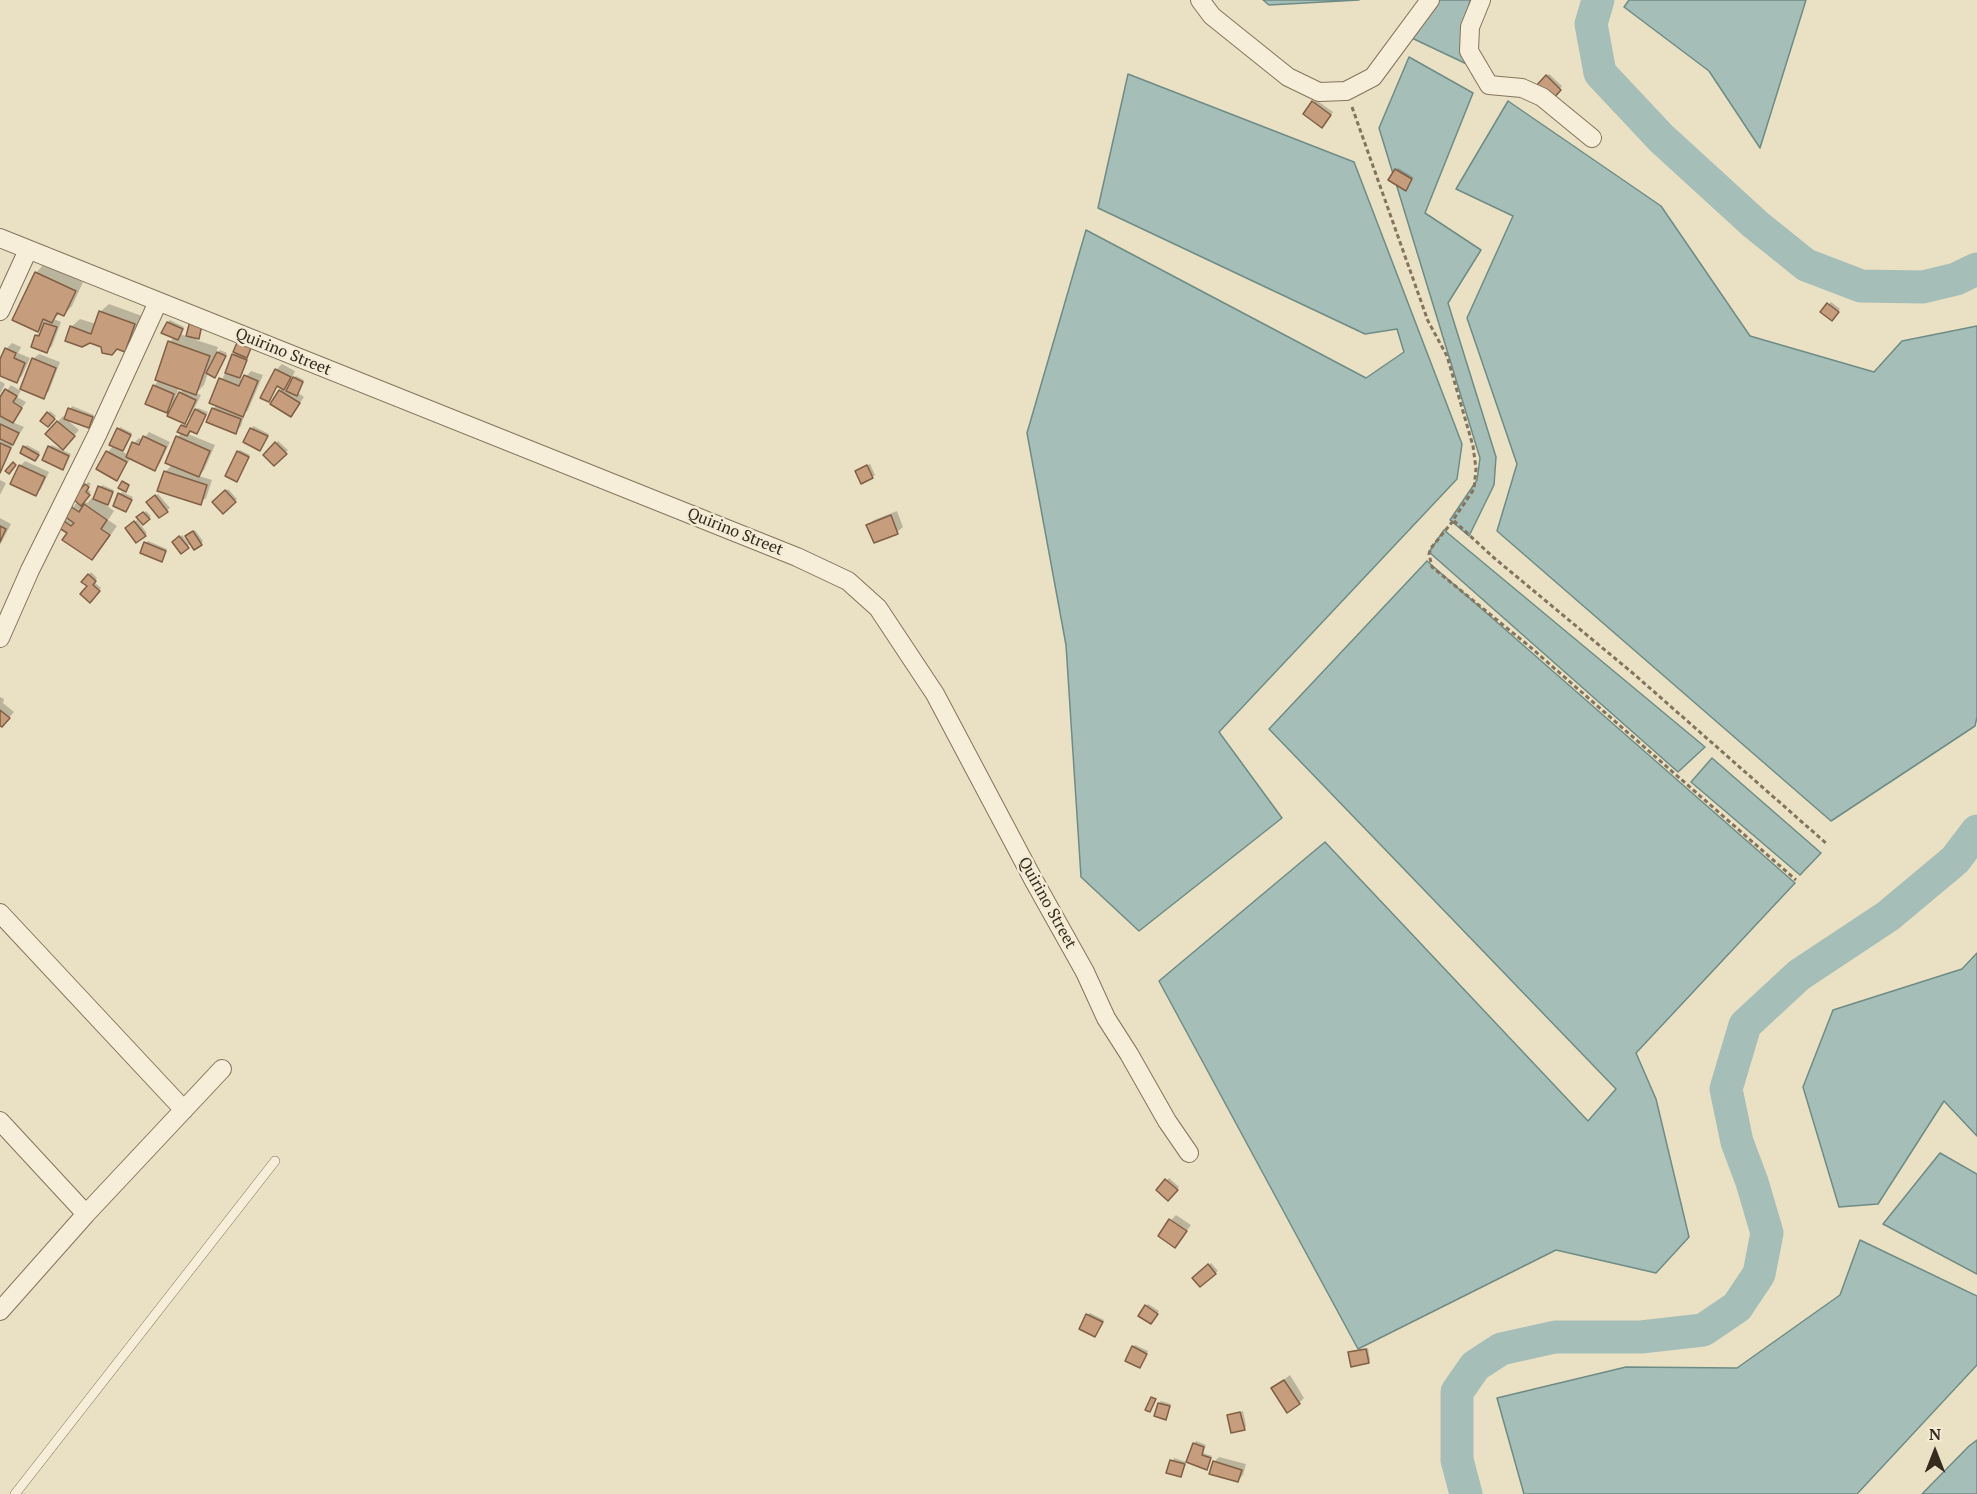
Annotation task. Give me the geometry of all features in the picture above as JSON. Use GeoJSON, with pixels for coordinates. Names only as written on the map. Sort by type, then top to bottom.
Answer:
{"type":"FeatureCollection","features":[{"type":"Feature","properties":{"kind":"street"},"geometry":{"type":"LineString","coordinates":[[1200,0],[1212,16],[1288,77],[1318,92],[1346,91],[1373,77],[1430,0]]}},
{"type":"Feature","properties":{"kind":"street"},"geometry":{"type":"LineString","coordinates":[[1481,0],[1470,27],[1469,51],[1489,85],[1522,88],[1542,97],[1592,138]]}},
{"type":"Feature","properties":{"kind":"street","name":"Quirino Street"},"geometry":{"type":"LineString","coordinates":[[0,238],[797,557],[848,581],[878,608],[935,694],[1085,972],[1106,1018],[1167,1121],[1189,1153]]}},
{"type":"Feature","properties":{"kind":"street"},"geometry":{"type":"LineString","coordinates":[[0,311],[28,250]]}},
{"type":"Feature","properties":{"kind":"street"},"geometry":{"type":"LineString","coordinates":[[0,638],[158,302]]}},
{"type":"Feature","properties":{"kind":"street"},"geometry":{"type":"LineString","coordinates":[[0,913],[184,1110]]}},
{"type":"Feature","properties":{"kind":"street"},"geometry":{"type":"LineString","coordinates":[[0,1311],[86,1214],[222,1069]]}},
{"type":"Feature","properties":{"kind":"street"},"geometry":{"type":"LineString","coordinates":[[0,1121],[86,1214]]}},
{"type":"Feature","properties":{"kind":"lane"},"geometry":{"type":"LineString","coordinates":[[15,1494],[275,1161]]}},
{"type":"Feature","properties":{"kind":"path"},"geometry":{"type":"LineString","coordinates":[[1346,91],[1428,321],[1447,356],[1473,446],[1476,469],[1474,489],[1431,548],[1429,554],[1432,567],[1538,654],[1796,880]]}},
{"type":"Feature","properties":{"kind":"path"},"geometry":{"type":"LineString","coordinates":[[1453,520],[1635,675],[1827,844]]}},
{"type":"Feature","properties":{"kind":"water"},"geometry":{"type":"Polygon","coordinates":[[[1263,0],[1359,0],[1269,5],[1263,0]]]}},
{"type":"Feature","properties":{"kind":"water"},"geometry":{"type":"Polygon","coordinates":[[[1430,0],[1470,0],[1467,19],[1473,67],[1397,31],[1430,0]]]}},
{"type":"Feature","properties":{"kind":"water"},"geometry":{"type":"Polygon","coordinates":[[[1629,0],[1806,0],[1760,148],[1709,71],[1624,7],[1629,0]]]}},
{"type":"Feature","properties":{"kind":"water"},"geometry":{"type":"Polygon","coordinates":[[[1409,57],[1473,93],[1425,213],[1481,250],[1448,303],[1496,457],[1494,485],[1469,536],[1450,520],[1477,480],[1480,458],[1379,128],[1409,57]]]}},
{"type":"Feature","properties":{"kind":"water"},"geometry":{"type":"Polygon","coordinates":[[[1128,74],[1354,162],[1462,444],[1457,479],[1219,732],[1282,818],[1139,931],[1081,877],[1066,645],[1027,433],[1086,230],[1366,378],[1404,352],[1397,329],[1365,334],[1098,208],[1128,74]]]}},
{"type":"Feature","properties":{"kind":"water"},"geometry":{"type":"Polygon","coordinates":[[[1508,101],[1661,206],[1750,336],[1874,372],[1902,341],[1977,326],[1977,717],[1975,726],[1831,821],[1497,531],[1517,464],[1467,318],[1513,216],[1456,189],[1508,101]]]}},
{"type":"Feature","properties":{"kind":"water"},"geometry":{"type":"Polygon","coordinates":[[[1444,530],[1705,747],[1678,772],[1429,552],[1444,530]]]}},
{"type":"Feature","properties":{"kind":"water"},"geometry":{"type":"Polygon","coordinates":[[[1427,561],[1795,883],[1636,1053],[1656,1099],[1689,1237],[1656,1273],[1556,1250],[1358,1349],[1159,981],[1325,842],[1588,1121],[1616,1089],[1269,729],[1427,561]]]}},
{"type":"Feature","properties":{"kind":"water"},"geometry":{"type":"Polygon","coordinates":[[[1712,758],[1821,853],[1800,875],[1691,782],[1712,758]]]}},
{"type":"Feature","properties":{"kind":"water"},"geometry":{"type":"Polygon","coordinates":[[[1977,953],[1977,1136],[1944,1101],[1878,1204],[1839,1207],[1803,1087],[1833,1010],[1962,969],[1977,953]]]}},
{"type":"Feature","properties":{"kind":"water"},"geometry":{"type":"Polygon","coordinates":[[[1940,1153],[1977,1174],[1977,1274],[1883,1224],[1940,1153]]]}},
{"type":"Feature","properties":{"kind":"water"},"geometry":{"type":"Polygon","coordinates":[[[1860,1240],[1977,1296],[1977,1365],[1857,1494],[1524,1494],[1497,1398],[1626,1367],[1737,1368],[1840,1295],[1860,1240]]]}},
{"type":"Feature","properties":{"kind":"water"},"geometry":{"type":"Polygon","coordinates":[[[1977,1440],[1977,1494],[1922,1494],[1969,1446],[1977,1440]]]}},
{"type":"Feature","properties":{"kind":"building"},"geometry":{"type":"Polygon","coordinates":[[[1546,75],[1561,90],[1552,100],[1536,86],[1546,75]]]}},
{"type":"Feature","properties":{"kind":"building"},"geometry":{"type":"Polygon","coordinates":[[[1312,101],[1331,115],[1322,128],[1303,114],[1312,101]]]}},
{"type":"Feature","properties":{"kind":"building"},"geometry":{"type":"Polygon","coordinates":[[[1395,169],[1412,179],[1406,191],[1388,180],[1395,169]]]}},
{"type":"Feature","properties":{"kind":"building"},"geometry":{"type":"Polygon","coordinates":[[[35,272],[76,291],[64,316],[57,313],[52,323],[43,319],[38,332],[12,320],[35,272]]]}},
{"type":"Feature","properties":{"kind":"building"},"geometry":{"type":"Polygon","coordinates":[[[1827,303],[1839,312],[1832,321],[1820,312],[1827,303]]]}},
{"type":"Feature","properties":{"kind":"building"},"geometry":{"type":"Polygon","coordinates":[[[99,311],[135,324],[125,352],[117,349],[112,355],[102,353],[101,347],[90,343],[82,347],[65,341],[70,326],[91,334],[99,311]]]}},
{"type":"Feature","properties":{"kind":"building"},"geometry":{"type":"Polygon","coordinates":[[[190,321],[202,324],[199,339],[186,336],[190,321]]]}},
{"type":"Feature","properties":{"kind":"building"},"geometry":{"type":"Polygon","coordinates":[[[167,322],[183,329],[178,340],[161,333],[167,322]]]}},
{"type":"Feature","properties":{"kind":"building"},"geometry":{"type":"Polygon","coordinates":[[[44,323],[57,327],[47,353],[31,347],[35,335],[39,336],[44,323]]]}},
{"type":"Feature","properties":{"kind":"building"},"geometry":{"type":"Polygon","coordinates":[[[239,338],[253,343],[247,358],[233,352],[239,338]]]}},
{"type":"Feature","properties":{"kind":"building"},"geometry":{"type":"Polygon","coordinates":[[[168,341],[210,356],[196,395],[155,380],[168,341]]]}},
{"type":"Feature","properties":{"kind":"building"},"geometry":{"type":"Polygon","coordinates":[[[5,348],[16,353],[14,358],[25,363],[17,383],[0,376],[0,359],[5,348]]]}},
{"type":"Feature","properties":{"kind":"building"},"geometry":{"type":"Polygon","coordinates":[[[217,352],[226,356],[215,378],[206,373],[217,352]]]}},
{"type":"Feature","properties":{"kind":"building"},"geometry":{"type":"Polygon","coordinates":[[[232,354],[247,360],[240,378],[225,373],[232,354]]]}},
{"type":"Feature","properties":{"kind":"building"},"geometry":{"type":"Polygon","coordinates":[[[32,358],[56,368],[44,399],[20,389],[32,358]]]}},
{"type":"Feature","properties":{"kind":"building"},"geometry":{"type":"Polygon","coordinates":[[[275,369],[291,377],[284,390],[277,386],[269,402],[260,398],[275,369]]]}},
{"type":"Feature","properties":{"kind":"building"},"geometry":{"type":"Polygon","coordinates":[[[244,375],[258,381],[243,417],[209,403],[219,378],[239,386],[244,375]]]}},
{"type":"Feature","properties":{"kind":"building"},"geometry":{"type":"Polygon","coordinates":[[[293,377],[303,382],[297,396],[286,391],[293,377]]]}},
{"type":"Feature","properties":{"kind":"building"},"geometry":{"type":"Polygon","coordinates":[[[153,385],[174,394],[167,413],[145,404],[153,385]]]}},
{"type":"Feature","properties":{"kind":"building"},"geometry":{"type":"Polygon","coordinates":[[[5,389],[17,396],[13,402],[22,408],[13,423],[0,416],[0,397],[5,389]]]}},
{"type":"Feature","properties":{"kind":"building"},"geometry":{"type":"Polygon","coordinates":[[[279,390],[300,403],[291,417],[270,404],[279,390]]]}},
{"type":"Feature","properties":{"kind":"building"},"geometry":{"type":"Polygon","coordinates":[[[179,392],[196,400],[185,424],[167,416],[179,392]]]}},
{"type":"Feature","properties":{"kind":"building"},"geometry":{"type":"Polygon","coordinates":[[[68,408],[93,417],[89,428],[64,419],[68,408]]]}},
{"type":"Feature","properties":{"kind":"building"},"geometry":{"type":"Polygon","coordinates":[[[212,408],[241,419],[236,434],[206,422],[212,408]]]}},
{"type":"Feature","properties":{"kind":"building"},"geometry":{"type":"Polygon","coordinates":[[[195,409],[206,415],[197,434],[190,431],[187,436],[177,432],[181,425],[186,427],[195,409]]]}},
{"type":"Feature","properties":{"kind":"building"},"geometry":{"type":"Polygon","coordinates":[[[47,412],[55,419],[48,427],[40,421],[47,412]]]}},
{"type":"Feature","properties":{"kind":"building"},"geometry":{"type":"Polygon","coordinates":[[[57,421],[75,436],[63,450],[45,434],[57,421]]]}},
{"type":"Feature","properties":{"kind":"building"},"geometry":{"type":"Polygon","coordinates":[[[0,424],[19,433],[13,445],[0,439],[0,424]]]}},
{"type":"Feature","properties":{"kind":"building"},"geometry":{"type":"Polygon","coordinates":[[[117,428],[131,435],[123,451],[109,445],[117,428]]]}},
{"type":"Feature","properties":{"kind":"building"},"geometry":{"type":"Polygon","coordinates":[[[250,428],[268,436],[260,451],[243,442],[250,428]]]}},
{"type":"Feature","properties":{"kind":"building"},"geometry":{"type":"Polygon","coordinates":[[[143,436],[166,447],[155,471],[126,457],[132,442],[139,445],[143,436]]]}},
{"type":"Feature","properties":{"kind":"building"},"geometry":{"type":"Polygon","coordinates":[[[176,436],[210,451],[199,477],[165,463],[176,436]]]}},
{"type":"Feature","properties":{"kind":"building"},"geometry":{"type":"Polygon","coordinates":[[[275,442],[287,454],[274,466],[263,455],[275,442]]]}},
{"type":"Feature","properties":{"kind":"building"},"geometry":{"type":"Polygon","coordinates":[[[0,443],[11,448],[0,473],[0,443]]]}},
{"type":"Feature","properties":{"kind":"building"},"geometry":{"type":"Polygon","coordinates":[[[23,446],[39,455],[35,461],[20,453],[23,446]]]}},
{"type":"Feature","properties":{"kind":"building"},"geometry":{"type":"Polygon","coordinates":[[[48,446],[69,456],[63,470],[42,460],[48,446]]]}},
{"type":"Feature","properties":{"kind":"building"},"geometry":{"type":"Polygon","coordinates":[[[106,451],[127,462],[117,481],[96,469],[106,451]]]}},
{"type":"Feature","properties":{"kind":"building"},"geometry":{"type":"Polygon","coordinates":[[[237,451],[249,457],[237,482],[225,476],[237,451]]]}},
{"type":"Feature","properties":{"kind":"building"},"geometry":{"type":"Polygon","coordinates":[[[13,462],[16,465],[9,474],[5,471],[13,462]]]}},
{"type":"Feature","properties":{"kind":"building"},"geometry":{"type":"Polygon","coordinates":[[[19,465],[45,477],[36,496],[10,484],[19,465]]]}},
{"type":"Feature","properties":{"kind":"building"},"geometry":{"type":"Polygon","coordinates":[[[867,465],[873,478],[861,484],[855,471],[867,465]]]}},
{"type":"Feature","properties":{"kind":"building"},"geometry":{"type":"Polygon","coordinates":[[[164,471],[207,485],[201,505],[157,491],[164,471]]]}},
{"type":"Feature","properties":{"kind":"building"},"geometry":{"type":"Polygon","coordinates":[[[122,481],[129,485],[126,492],[118,488],[122,481]]]}},
{"type":"Feature","properties":{"kind":"building"},"geometry":{"type":"Polygon","coordinates":[[[85,484],[89,487],[86,492],[90,495],[81,506],[72,498],[85,484]]]}},
{"type":"Feature","properties":{"kind":"building"},"geometry":{"type":"Polygon","coordinates":[[[98,486],[113,492],[108,505],[93,499],[98,486]]]}},
{"type":"Feature","properties":{"kind":"building"},"geometry":{"type":"Polygon","coordinates":[[[225,490],[236,502],[223,514],[212,502],[225,490]]]}},
{"type":"Feature","properties":{"kind":"building"},"geometry":{"type":"Polygon","coordinates":[[[118,493],[132,500],[126,512],[113,506],[118,493]]]}},
{"type":"Feature","properties":{"kind":"building"},"geometry":{"type":"Polygon","coordinates":[[[155,495],[168,512],[159,518],[146,502],[155,495]]]}},
{"type":"Feature","properties":{"kind":"building"},"geometry":{"type":"Polygon","coordinates":[[[84,504],[107,520],[101,529],[110,535],[92,560],[62,540],[67,533],[56,526],[61,519],[71,526],[74,523],[64,516],[70,506],[79,512],[84,504]]]}},
{"type":"Feature","properties":{"kind":"building"},"geometry":{"type":"Polygon","coordinates":[[[143,512],[150,519],[143,525],[136,517],[143,512]]]}},
{"type":"Feature","properties":{"kind":"building"},"geometry":{"type":"Polygon","coordinates":[[[891,515],[898,534],[874,543],[866,525],[891,515]]]}},
{"type":"Feature","properties":{"kind":"building"},"geometry":{"type":"Polygon","coordinates":[[[134,521],[146,536],[136,543],[125,528],[134,521]]]}},
{"type":"Feature","properties":{"kind":"building"},"geometry":{"type":"Polygon","coordinates":[[[0,526],[6,529],[0,542],[0,526]]]}},
{"type":"Feature","properties":{"kind":"building"},"geometry":{"type":"Polygon","coordinates":[[[193,531],[202,545],[194,550],[185,536],[193,531]]]}},
{"type":"Feature","properties":{"kind":"building"},"geometry":{"type":"Polygon","coordinates":[[[179,536],[189,548],[181,554],[172,542],[179,536]]]}},
{"type":"Feature","properties":{"kind":"building"},"geometry":{"type":"Polygon","coordinates":[[[144,542],[166,551],[162,562],[140,553],[144,542]]]}},
{"type":"Feature","properties":{"kind":"building"},"geometry":{"type":"Polygon","coordinates":[[[88,574],[96,581],[93,585],[100,591],[90,603],[80,594],[87,586],[81,582],[88,574]]]}},
{"type":"Feature","properties":{"kind":"building"},"geometry":{"type":"Polygon","coordinates":[[[0,710],[10,718],[2,727],[0,726],[0,710]]]}},
{"type":"Feature","properties":{"kind":"building"},"geometry":{"type":"Polygon","coordinates":[[[1165,1179],[1178,1190],[1168,1201],[1156,1190],[1165,1179]]]}},
{"type":"Feature","properties":{"kind":"building"},"geometry":{"type":"Polygon","coordinates":[[[1169,1219],[1187,1231],[1175,1248],[1158,1236],[1169,1219]]]}},
{"type":"Feature","properties":{"kind":"building"},"geometry":{"type":"Polygon","coordinates":[[[1208,1264],[1216,1274],[1200,1287],[1192,1278],[1208,1264]]]}},
{"type":"Feature","properties":{"kind":"building"},"geometry":{"type":"Polygon","coordinates":[[[1145,1305],[1158,1314],[1151,1324],[1138,1316],[1145,1305]]]}},
{"type":"Feature","properties":{"kind":"building"},"geometry":{"type":"Polygon","coordinates":[[[1086,1314],[1103,1322],[1095,1337],[1079,1329],[1086,1314]]]}},
{"type":"Feature","properties":{"kind":"building"},"geometry":{"type":"Polygon","coordinates":[[[1132,1346],[1147,1354],[1140,1368],[1125,1361],[1132,1346]]]}},
{"type":"Feature","properties":{"kind":"building"},"geometry":{"type":"Polygon","coordinates":[[[1366,1349],[1369,1363],[1351,1367],[1348,1352],[1366,1349]]]}},
{"type":"Feature","properties":{"kind":"building"},"geometry":{"type":"Polygon","coordinates":[[[1284,1380],[1300,1404],[1287,1413],[1271,1388],[1284,1380]]]}},
{"type":"Feature","properties":{"kind":"building"},"geometry":{"type":"Polygon","coordinates":[[[1151,1397],[1156,1399],[1150,1412],[1145,1410],[1151,1397]]]}},
{"type":"Feature","properties":{"kind":"building"},"geometry":{"type":"Polygon","coordinates":[[[1158,1403],[1170,1406],[1166,1420],[1154,1416],[1158,1403]]]}},
{"type":"Feature","properties":{"kind":"building"},"geometry":{"type":"Polygon","coordinates":[[[1240,1412],[1245,1430],[1231,1433],[1227,1415],[1240,1412]]]}},
{"type":"Feature","properties":{"kind":"building"},"geometry":{"type":"Polygon","coordinates":[[[1193,1443],[1204,1447],[1202,1455],[1211,1458],[1207,1470],[1186,1462],[1193,1443]]]}},
{"type":"Feature","properties":{"kind":"building"},"geometry":{"type":"Polygon","coordinates":[[[1170,1460],[1185,1464],[1181,1477],[1166,1473],[1170,1460]]]}},
{"type":"Feature","properties":{"kind":"building"},"geometry":{"type":"Polygon","coordinates":[[[1213,1461],[1242,1470],[1238,1482],[1209,1474],[1213,1461]]]}},
{"type":"Feature","properties":{"kind":"waterway"},"geometry":{"type":"LineString","coordinates":[[1598,0],[1591,24],[1600,73],[1661,138],[1755,224],[1806,265],[1861,286],[1923,287],[1956,279],[1977,269]]}},
{"type":"Feature","properties":{"kind":"waterway"},"geometry":{"type":"LineString","coordinates":[[1466,1494],[1457,1460],[1457,1392],[1475,1366],[1501,1349],[1555,1337],[1641,1337],[1703,1330],[1737,1307],[1759,1274],[1767,1233],[1737,1142],[1726,1089],[1745,1025],[1799,975],[1888,916],[1955,860],[1977,831]]}}]}
